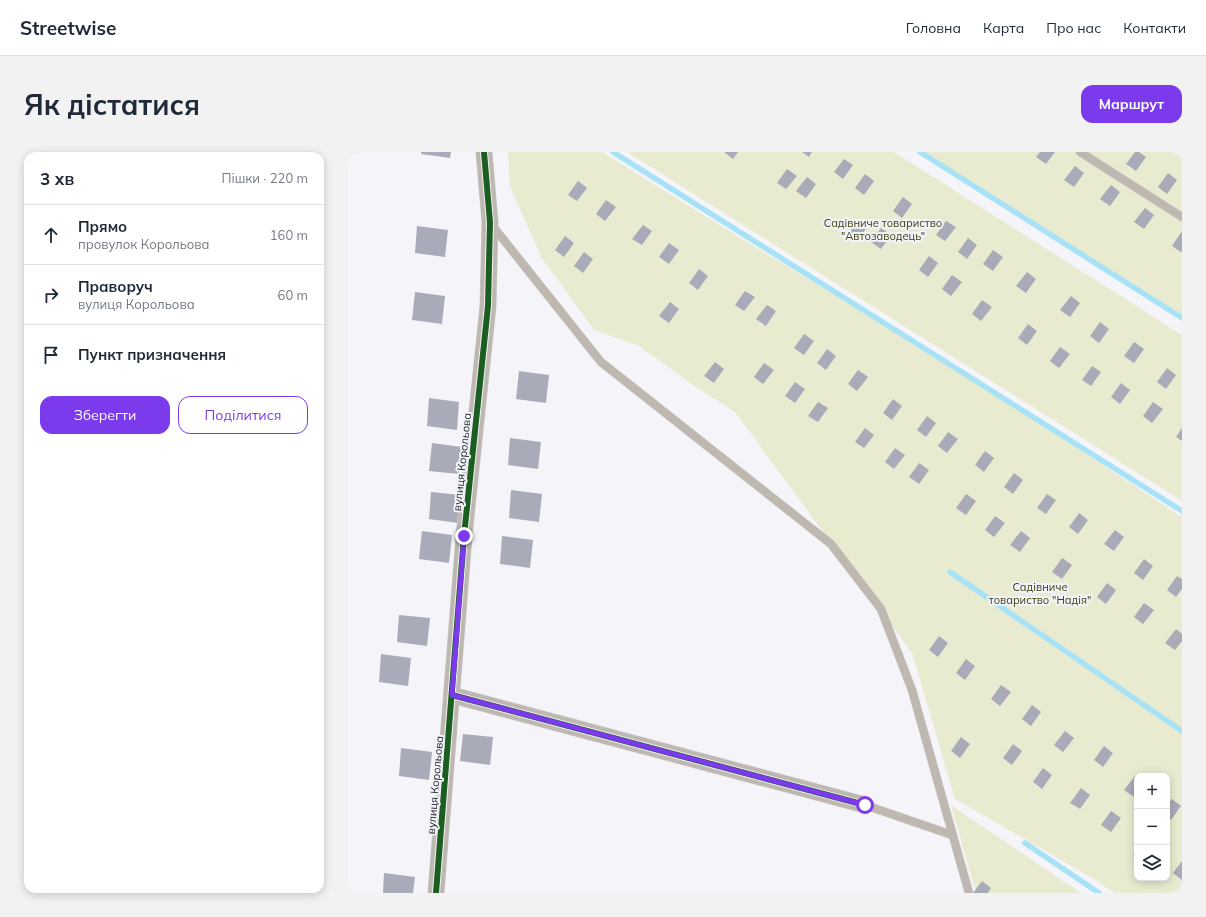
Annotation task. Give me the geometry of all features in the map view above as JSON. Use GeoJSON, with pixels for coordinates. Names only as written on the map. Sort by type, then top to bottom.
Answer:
{"type":"FeatureCollection","features":[{"type":"Feature","properties":{"kind":"street","name":"вулиця Корольова"},"geometry":{"type":"LineString","coordinates":[[436,893],[464,536],[488,306],[490,222],[484,152]]}},
{"type":"Feature","properties":{"kind":"street"},"geometry":{"type":"LineString","coordinates":[[452,695],[865,805]]}},
{"type":"Feature","properties":{"kind":"lane"},"geometry":{"type":"LineString","coordinates":[[1080,152],[1182,217]]}},
{"type":"Feature","properties":{"kind":"lane"},"geometry":{"type":"LineString","coordinates":[[490,222],[601,362],[831,544],[881,609],[912,690],[969,893]]}},
{"type":"Feature","properties":{"kind":"lane"},"geometry":{"type":"LineString","coordinates":[[865,805],[952,835]]}},
{"type":"Feature","properties":{"kind":"green space","name":"Садівниче товариство \"Надія\""},"geometry":{"type":"Polygon","coordinates":[[[508,152],[602,152],[966,375],[1182,517],[1182,893],[1115,893],[1087,875],[955,799],[912,653],[735,412],[693,385],[639,346],[594,330],[541,257],[510,186],[508,152]]]}},
{"type":"Feature","properties":{"kind":"green space","name":"Садівниче товариство \"Автозаводець\""},"geometry":{"type":"Polygon","coordinates":[[[627,152],[894,152],[1182,335],[1182,501],[627,152]]]}},
{"type":"Feature","properties":{"kind":"green space"},"geometry":{"type":"Polygon","coordinates":[[[916,152],[1182,152],[1182,316],[916,152]]]}},
{"type":"Feature","properties":{"kind":"green space"},"geometry":{"type":"Polygon","coordinates":[[[951,805],[1081,893],[976,893],[951,805]]]}},
{"type":"Feature","properties":{"kind":"building"},"geometry":{"type":"Polygon","coordinates":[[[421,152],[451,152],[450,158],[421,154],[421,152]]]}},
{"type":"Feature","properties":{"kind":"building"},"geometry":{"type":"Polygon","coordinates":[[[724,152],[738,152],[733,159],[724,152]]]}},
{"type":"Feature","properties":{"kind":"building"},"geometry":{"type":"Polygon","coordinates":[[[802,152],[812,152],[809,157],[802,152]]]}},
{"type":"Feature","properties":{"kind":"building"},"geometry":{"type":"Polygon","coordinates":[[[1040,152],[1055,152],[1046,164],[1036,157],[1040,152]]]}},
{"type":"Feature","properties":{"kind":"building"},"geometry":{"type":"Polygon","coordinates":[[[1135,152],[1139,152],[1146,157],[1136,171],[1126,164],[1135,152]]]}},
{"type":"Feature","properties":{"kind":"building"},"geometry":{"type":"Polygon","coordinates":[[[844,159],[853,165],[843,179],[834,172],[844,159]]]}},
{"type":"Feature","properties":{"kind":"building"},"geometry":{"type":"Polygon","coordinates":[[[1075,166],[1084,173],[1074,187],[1064,180],[1075,166]]]}},
{"type":"Feature","properties":{"kind":"building"},"geometry":{"type":"Polygon","coordinates":[[[787,169],[797,176],[786,189],[777,183],[787,169]]]}},
{"type":"Feature","properties":{"kind":"building"},"geometry":{"type":"Polygon","coordinates":[[[1168,173],[1177,180],[1167,194],[1158,187],[1168,173]]]}},
{"type":"Feature","properties":{"kind":"building"},"geometry":{"type":"Polygon","coordinates":[[[865,174],[874,181],[864,195],[855,188],[865,174]]]}},
{"type":"Feature","properties":{"kind":"building"},"geometry":{"type":"Polygon","coordinates":[[[807,177],[816,184],[806,198],[796,191],[807,177]]]}},
{"type":"Feature","properties":{"kind":"building"},"geometry":{"type":"Polygon","coordinates":[[[578,181],[587,188],[577,201],[568,195],[578,181]]]}},
{"type":"Feature","properties":{"kind":"building"},"geometry":{"type":"Polygon","coordinates":[[[1111,185],[1120,192],[1110,206],[1100,199],[1111,185]]]}},
{"type":"Feature","properties":{"kind":"building"},"geometry":{"type":"Polygon","coordinates":[[[903,197],[912,204],[902,218],[893,211],[903,197]]]}},
{"type":"Feature","properties":{"kind":"building"},"geometry":{"type":"Polygon","coordinates":[[[606,200],[616,207],[605,221],[596,214],[606,200]]]}},
{"type":"Feature","properties":{"kind":"building"},"geometry":{"type":"Polygon","coordinates":[[[1145,208],[1154,215],[1144,229],[1134,222],[1145,208]]]}},
{"type":"Feature","properties":{"kind":"building"},"geometry":{"type":"Polygon","coordinates":[[[859,219],[868,226],[858,240],[849,233],[859,219]]]}},
{"type":"Feature","properties":{"kind":"building"},"geometry":{"type":"Polygon","coordinates":[[[946,221],[956,227],[945,241],[936,235],[946,221]]]}},
{"type":"Feature","properties":{"kind":"building"},"geometry":{"type":"Polygon","coordinates":[[[643,225],[652,231],[642,245],[632,239],[643,225]]]}},
{"type":"Feature","properties":{"kind":"building"},"geometry":{"type":"Polygon","coordinates":[[[417,226],[448,230],[445,257],[415,253],[417,226]]]}},
{"type":"Feature","properties":{"kind":"building"},"geometry":{"type":"Polygon","coordinates":[[[881,228],[891,235],[881,249],[871,242],[881,228]]]}},
{"type":"Feature","properties":{"kind":"building"},"geometry":{"type":"Polygon","coordinates":[[[1182,231],[1182,251],[1181,252],[1172,246],[1182,231]]]}},
{"type":"Feature","properties":{"kind":"building"},"geometry":{"type":"Polygon","coordinates":[[[565,236],[574,243],[564,257],[555,250],[565,236]]]}},
{"type":"Feature","properties":{"kind":"building"},"geometry":{"type":"Polygon","coordinates":[[[968,238],[977,245],[967,259],[958,252],[968,238]]]}},
{"type":"Feature","properties":{"kind":"building"},"geometry":{"type":"Polygon","coordinates":[[[669,243],[679,250],[669,264],[659,257],[669,243]]]}},
{"type":"Feature","properties":{"kind":"building"},"geometry":{"type":"Polygon","coordinates":[[[993,250],[1003,257],[993,271],[983,264],[993,250]]]}},
{"type":"Feature","properties":{"kind":"building"},"geometry":{"type":"Polygon","coordinates":[[[584,252],[593,259],[583,273],[574,266],[584,252]]]}},
{"type":"Feature","properties":{"kind":"building"},"geometry":{"type":"Polygon","coordinates":[[[929,256],[938,263],[928,277],[919,270],[929,256]]]}},
{"type":"Feature","properties":{"kind":"building"},"geometry":{"type":"Polygon","coordinates":[[[699,269],[708,276],[698,290],[689,283],[699,269]]]}},
{"type":"Feature","properties":{"kind":"building"},"geometry":{"type":"Polygon","coordinates":[[[1027,272],[1036,279],[1026,293],[1016,286],[1027,272]]]}},
{"type":"Feature","properties":{"kind":"building"},"geometry":{"type":"Polygon","coordinates":[[[952,275],[962,282],[951,296],[942,289],[952,275]]]}},
{"type":"Feature","properties":{"kind":"building"},"geometry":{"type":"Polygon","coordinates":[[[745,291],[755,297],[744,311],[735,305],[745,291]]]}},
{"type":"Feature","properties":{"kind":"building"},"geometry":{"type":"Polygon","coordinates":[[[415,292],[445,296],[442,324],[412,320],[415,292]]]}},
{"type":"Feature","properties":{"kind":"building"},"geometry":{"type":"Polygon","coordinates":[[[1071,296],[1080,303],[1070,317],[1060,310],[1071,296]]]}},
{"type":"Feature","properties":{"kind":"building"},"geometry":{"type":"Polygon","coordinates":[[[982,300],[992,307],[981,321],[972,314],[982,300]]]}},
{"type":"Feature","properties":{"kind":"building"},"geometry":{"type":"Polygon","coordinates":[[[670,302],[679,309],[669,323],[659,316],[670,302]]]}},
{"type":"Feature","properties":{"kind":"building"},"geometry":{"type":"Polygon","coordinates":[[[767,305],[776,311],[766,326],[756,319],[767,305]]]}},
{"type":"Feature","properties":{"kind":"building"},"geometry":{"type":"Polygon","coordinates":[[[1100,322],[1109,329],[1099,343],[1090,336],[1100,322]]]}},
{"type":"Feature","properties":{"kind":"building"},"geometry":{"type":"Polygon","coordinates":[[[1028,324],[1037,331],[1027,345],[1018,338],[1028,324]]]}},
{"type":"Feature","properties":{"kind":"building"},"geometry":{"type":"Polygon","coordinates":[[[804,334],[814,341],[804,355],[794,348],[804,334]]]}},
{"type":"Feature","properties":{"kind":"building"},"geometry":{"type":"Polygon","coordinates":[[[1134,342],[1144,349],[1134,363],[1124,356],[1134,342]]]}},
{"type":"Feature","properties":{"kind":"building"},"geometry":{"type":"Polygon","coordinates":[[[1060,347],[1070,354],[1059,368],[1050,361],[1060,347]]]}},
{"type":"Feature","properties":{"kind":"building"},"geometry":{"type":"Polygon","coordinates":[[[827,349],[836,356],[826,370],[817,363],[827,349]]]}},
{"type":"Feature","properties":{"kind":"building"},"geometry":{"type":"Polygon","coordinates":[[[715,362],[724,369],[714,383],[704,376],[715,362]]]}},
{"type":"Feature","properties":{"kind":"building"},"geometry":{"type":"Polygon","coordinates":[[[764,363],[774,370],[763,384],[754,377],[764,363]]]}},
{"type":"Feature","properties":{"kind":"building"},"geometry":{"type":"Polygon","coordinates":[[[1092,366],[1101,372],[1091,386],[1082,380],[1092,366]]]}},
{"type":"Feature","properties":{"kind":"building"},"geometry":{"type":"Polygon","coordinates":[[[1167,368],[1176,375],[1166,389],[1157,382],[1167,368]]]}},
{"type":"Feature","properties":{"kind":"building"},"geometry":{"type":"Polygon","coordinates":[[[858,370],[868,377],[857,391],[848,384],[858,370]]]}},
{"type":"Feature","properties":{"kind":"building"},"geometry":{"type":"Polygon","coordinates":[[[519,371],[549,375],[546,403],[516,399],[519,371]]]}},
{"type":"Feature","properties":{"kind":"building"},"geometry":{"type":"Polygon","coordinates":[[[795,382],[805,389],[795,403],[785,396],[795,382]]]}},
{"type":"Feature","properties":{"kind":"building"},"geometry":{"type":"Polygon","coordinates":[[[1121,383],[1130,390],[1120,404],[1111,397],[1121,383]]]}},
{"type":"Feature","properties":{"kind":"building"},"geometry":{"type":"Polygon","coordinates":[[[429,398],[459,402],[457,430],[427,426],[429,398]]]}},
{"type":"Feature","properties":{"kind":"building"},"geometry":{"type":"Polygon","coordinates":[[[893,399],[902,406],[892,420],[883,413],[893,399]]]}},
{"type":"Feature","properties":{"kind":"building"},"geometry":{"type":"Polygon","coordinates":[[[818,402],[828,408],[818,422],[808,416],[818,402]]]}},
{"type":"Feature","properties":{"kind":"building"},"geometry":{"type":"Polygon","coordinates":[[[1153,402],[1163,409],[1152,423],[1143,416],[1153,402]]]}},
{"type":"Feature","properties":{"kind":"building"},"geometry":{"type":"Polygon","coordinates":[[[927,416],[936,423],[926,437],[917,430],[927,416]]]}},
{"type":"Feature","properties":{"kind":"building"},"geometry":{"type":"Polygon","coordinates":[[[865,428],[874,435],[864,448],[855,442],[865,428]]]}},
{"type":"Feature","properties":{"kind":"building"},"geometry":{"type":"Polygon","coordinates":[[[1182,428],[1182,441],[1176,437],[1182,428]]]}},
{"type":"Feature","properties":{"kind":"building"},"geometry":{"type":"Polygon","coordinates":[[[948,432],[958,439],[947,453],[938,446],[948,432]]]}},
{"type":"Feature","properties":{"kind":"building"},"geometry":{"type":"Polygon","coordinates":[[[510,438],[541,442],[538,469],[508,465],[510,438]]]}},
{"type":"Feature","properties":{"kind":"building"},"geometry":{"type":"Polygon","coordinates":[[[432,443],[462,447],[459,474],[429,471],[432,443]]]}},
{"type":"Feature","properties":{"kind":"building"},"geometry":{"type":"Polygon","coordinates":[[[895,448],[905,455],[894,469],[885,462],[895,448]]]}},
{"type":"Feature","properties":{"kind":"building"},"geometry":{"type":"Polygon","coordinates":[[[985,451],[994,458],[984,472],[975,465],[985,451]]]}},
{"type":"Feature","properties":{"kind":"building"},"geometry":{"type":"Polygon","coordinates":[[[919,463],[929,470],[919,484],[909,477],[919,463]]]}},
{"type":"Feature","properties":{"kind":"building"},"geometry":{"type":"Polygon","coordinates":[[[1014,473],[1023,480],[1013,494],[1004,487],[1014,473]]]}},
{"type":"Feature","properties":{"kind":"building"},"geometry":{"type":"Polygon","coordinates":[[[511,490],[542,494],[539,522],[509,518],[511,490]]]}},
{"type":"Feature","properties":{"kind":"building"},"geometry":{"type":"Polygon","coordinates":[[[431,492],[461,495],[458,523],[429,519],[431,492]]]}},
{"type":"Feature","properties":{"kind":"building"},"geometry":{"type":"Polygon","coordinates":[[[966,494],[976,501],[966,515],[956,508],[966,494]]]}},
{"type":"Feature","properties":{"kind":"building"},"geometry":{"type":"Polygon","coordinates":[[[1047,494],[1056,500],[1046,514],[1037,508],[1047,494]]]}},
{"type":"Feature","properties":{"kind":"building"},"geometry":{"type":"Polygon","coordinates":[[[1079,513],[1088,520],[1078,534],[1069,527],[1079,513]]]}},
{"type":"Feature","properties":{"kind":"building"},"geometry":{"type":"Polygon","coordinates":[[[995,516],[1005,523],[994,537],[985,530],[995,516]]]}},
{"type":"Feature","properties":{"kind":"building"},"geometry":{"type":"Polygon","coordinates":[[[1115,530],[1124,537],[1114,551],[1104,544],[1115,530]]]}},
{"type":"Feature","properties":{"kind":"building"},"geometry":{"type":"Polygon","coordinates":[[[422,531],[452,535],[449,563],[419,559],[422,531]]]}},
{"type":"Feature","properties":{"kind":"building"},"geometry":{"type":"Polygon","coordinates":[[[1021,531],[1030,538],[1020,552],[1010,545],[1021,531]]]}},
{"type":"Feature","properties":{"kind":"building"},"geometry":{"type":"Polygon","coordinates":[[[502,536],[533,540],[530,568],[500,564],[502,536]]]}},
{"type":"Feature","properties":{"kind":"building"},"geometry":{"type":"Polygon","coordinates":[[[1062,558],[1072,565],[1062,579],[1052,572],[1062,558]]]}},
{"type":"Feature","properties":{"kind":"building"},"geometry":{"type":"Polygon","coordinates":[[[1144,559],[1153,566],[1143,580],[1134,573],[1144,559]]]}},
{"type":"Feature","properties":{"kind":"building"},"geometry":{"type":"Polygon","coordinates":[[[1177,576],[1182,579],[1182,589],[1176,597],[1167,590],[1177,576]]]}},
{"type":"Feature","properties":{"kind":"building"},"geometry":{"type":"Polygon","coordinates":[[[1107,583],[1116,590],[1106,604],[1097,597],[1107,583]]]}},
{"type":"Feature","properties":{"kind":"building"},"geometry":{"type":"Polygon","coordinates":[[[1144,603],[1154,610],[1143,624],[1134,617],[1144,603]]]}},
{"type":"Feature","properties":{"kind":"building"},"geometry":{"type":"Polygon","coordinates":[[[399,615],[430,618],[427,646],[397,642],[399,615]]]}},
{"type":"Feature","properties":{"kind":"building"},"geometry":{"type":"Polygon","coordinates":[[[1176,629],[1182,634],[1182,641],[1175,650],[1165,643],[1176,629]]]}},
{"type":"Feature","properties":{"kind":"building"},"geometry":{"type":"Polygon","coordinates":[[[939,636],[948,643],[938,657],[929,650],[939,636]]]}},
{"type":"Feature","properties":{"kind":"building"},"geometry":{"type":"Polygon","coordinates":[[[381,654],[411,658],[408,686],[379,682],[381,654]]]}},
{"type":"Feature","properties":{"kind":"building"},"geometry":{"type":"Polygon","coordinates":[[[966,659],[975,666],[965,680],[956,673],[966,659]]]}},
{"type":"Feature","properties":{"kind":"building"},"geometry":{"type":"Polygon","coordinates":[[[1001,685],[1011,692],[1000,706],[991,699],[1001,685]]]}},
{"type":"Feature","properties":{"kind":"building"},"geometry":{"type":"Polygon","coordinates":[[[1032,705],[1041,712],[1031,726],[1022,719],[1032,705]]]}},
{"type":"Feature","properties":{"kind":"building"},"geometry":{"type":"Polygon","coordinates":[[[1065,731],[1074,738],[1063,752],[1054,745],[1065,731]]]}},
{"type":"Feature","properties":{"kind":"building"},"geometry":{"type":"Polygon","coordinates":[[[463,734],[493,737],[490,765],[460,761],[463,734]]]}},
{"type":"Feature","properties":{"kind":"building"},"geometry":{"type":"Polygon","coordinates":[[[961,737],[970,744],[960,758],[951,751],[961,737]]]}},
{"type":"Feature","properties":{"kind":"building"},"geometry":{"type":"Polygon","coordinates":[[[1013,744],[1022,751],[1012,765],[1003,758],[1013,744]]]}},
{"type":"Feature","properties":{"kind":"building"},"geometry":{"type":"Polygon","coordinates":[[[1104,746],[1113,753],[1103,767],[1094,760],[1104,746]]]}},
{"type":"Feature","properties":{"kind":"building"},"geometry":{"type":"Polygon","coordinates":[[[401,748],[432,752],[429,780],[399,776],[401,748]]]}},
{"type":"Feature","properties":{"kind":"building"},"geometry":{"type":"Polygon","coordinates":[[[1043,768],[1052,775],[1042,789],[1033,782],[1043,768]]]}},
{"type":"Feature","properties":{"kind":"building"},"geometry":{"type":"Polygon","coordinates":[[[1134,777],[1134,797],[1124,790],[1134,777]]]}},
{"type":"Feature","properties":{"kind":"building"},"geometry":{"type":"Polygon","coordinates":[[[1081,788],[1090,795],[1080,809],[1070,803],[1081,788]]]}},
{"type":"Feature","properties":{"kind":"building"},"geometry":{"type":"Polygon","coordinates":[[[1172,799],[1181,806],[1171,820],[1170,819],[1170,801],[1172,799]]]}},
{"type":"Feature","properties":{"kind":"building"},"geometry":{"type":"Polygon","coordinates":[[[1111,811],[1121,818],[1111,832],[1101,825],[1111,811]]]}},
{"type":"Feature","properties":{"kind":"building"},"geometry":{"type":"Polygon","coordinates":[[[1182,861],[1182,880],[1173,873],[1182,861]]]}},
{"type":"Feature","properties":{"kind":"building"},"geometry":{"type":"Polygon","coordinates":[[[384,873],[415,877],[413,893],[383,893],[384,873]]]}},
{"type":"Feature","properties":{"kind":"building"},"geometry":{"type":"Polygon","coordinates":[[[982,881],[991,888],[988,893],[973,893],[982,881]]]}},
{"type":"Feature","properties":{"kind":"waterway"},"geometry":{"type":"LineString","coordinates":[[613,152],[1182,511]]}},
{"type":"Feature","properties":{"kind":"waterway"},"geometry":{"type":"LineString","coordinates":[[920,152],[1182,318]]}},
{"type":"Feature","properties":{"kind":"waterway"},"geometry":{"type":"LineString","coordinates":[[950,572],[1182,731]]}},
{"type":"Feature","properties":{"kind":"waterway"},"geometry":{"type":"LineString","coordinates":[[1025,843],[1099,893]]}},
{"type":"Feature","properties":{"kind":"cycle path"},"geometry":{"type":"LineString","coordinates":[[436,893],[464,536],[488,306],[490,222],[484,152]]}},
{"type":"Feature","properties":{"kind":"cycle path"},"geometry":{"type":"LineString","coordinates":[[452,695],[865,805]]}},
{"type":"Feature","properties":{"kind":"route"},"geometry":{"type":"LineString","coordinates":[[464,536],[452,695],[865,805]]}}]}
